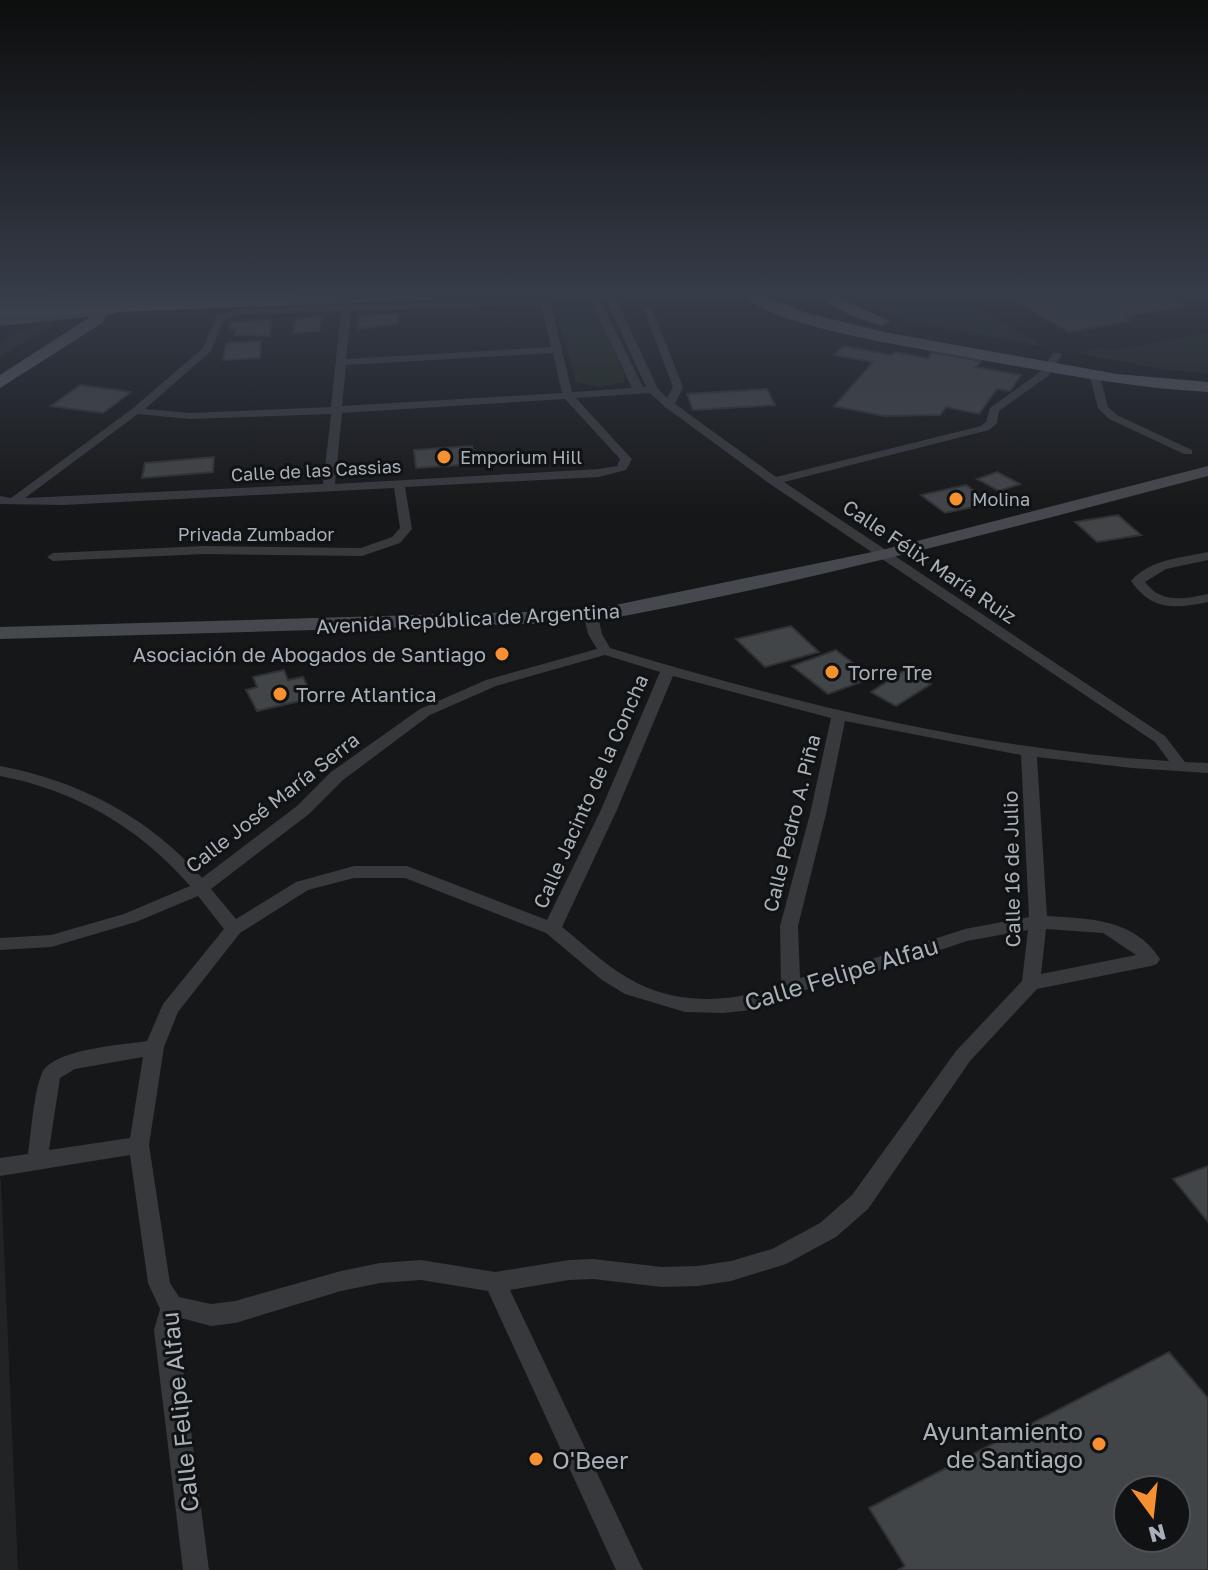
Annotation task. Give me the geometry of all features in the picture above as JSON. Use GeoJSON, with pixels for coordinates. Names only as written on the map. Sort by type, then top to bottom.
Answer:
{"type":"FeatureCollection","features":[{"type":"Feature","properties":{"kind":"main road"},"geometry":{"type":"LineString","coordinates":[[0,383],[19,368]]}},
{"type":"Feature","properties":{"kind":"main road"},"geometry":{"type":"LineString","coordinates":[[1071,368],[1095,377],[1208,387]]}},
{"type":"Feature","properties":{"kind":"main road"},"geometry":{"type":"LineString","coordinates":[[1113,368],[1208,377]]}},
{"type":"Feature","properties":{"kind":"main road","name":"Avenida República de Argentina"},"geometry":{"type":"LineString","coordinates":[[0,633],[591,616],[884,555],[1208,471]]}},
{"type":"Feature","properties":{"kind":"street"},"geometry":{"type":"LineString","coordinates":[[6,501],[136,411],[185,368]]}},
{"type":"Feature","properties":{"kind":"street"},"geometry":{"type":"LineString","coordinates":[[329,487],[340,368]]}},
{"type":"Feature","properties":{"kind":"street"},"geometry":{"type":"LineString","coordinates":[[560,368],[568,396]]}},
{"type":"Feature","properties":{"kind":"street"},"geometry":{"type":"LineString","coordinates":[[628,368],[639,391]]}},
{"type":"Feature","properties":{"kind":"street"},"geometry":{"type":"LineString","coordinates":[[136,411],[190,416],[653,390],[643,368]]}},
{"type":"Feature","properties":{"kind":"street"},"geometry":{"type":"LineString","coordinates":[[669,405],[678,387],[671,368]]}},
{"type":"Feature","properties":{"kind":"street"},"geometry":{"type":"LineString","coordinates":[[774,481],[985,428],[991,423],[994,410],[1045,368]]}},
{"type":"Feature","properties":{"kind":"street"},"geometry":{"type":"LineString","coordinates":[[1095,377],[1103,408],[1113,417],[1188,452]]}},
{"type":"Feature","properties":{"kind":"street","name":"Calle Félix María Ruiz"},"geometry":{"type":"LineString","coordinates":[[653,390],[774,481],[1160,739],[1180,767]]}},
{"type":"Feature","properties":{"kind":"street","name":"Calle de las Cassias"},"geometry":{"type":"LineString","coordinates":[[6,501],[71,501],[399,484],[609,472],[622,468],[626,459],[568,396]]}},
{"type":"Feature","properties":{"kind":"street","name":"Privada Zumbador"},"geometry":{"type":"LineString","coordinates":[[53,557],[253,549],[362,552],[396,540],[406,529],[399,484]]}},
{"type":"Feature","properties":{"kind":"street"},"geometry":{"type":"LineString","coordinates":[[1208,556],[1165,566],[1143,575],[1138,581],[1143,590],[1165,603],[1208,598]]}},
{"type":"Feature","properties":{"kind":"street"},"geometry":{"type":"LineString","coordinates":[[591,616],[595,634],[605,651],[839,715],[1029,753],[1208,768]]}},
{"type":"Feature","properties":{"kind":"street","name":"Calle José María Serra"},"geometry":{"type":"LineString","coordinates":[[0,944],[51,941],[130,918],[201,888],[303,810],[337,776],[425,712],[491,683],[605,651]]}},
{"type":"Feature","properties":{"kind":"street","name":"Calle Jacinto de la Concha"},"geometry":{"type":"LineString","coordinates":[[552,929],[608,812],[668,670]]}},
{"type":"Feature","properties":{"kind":"street","name":"Calle Pedro A. Piña"},"geometry":{"type":"LineString","coordinates":[[791,989],[789,926],[839,715]]}},
{"type":"Feature","properties":{"kind":"street","name":"Calle 16 de Julio"},"geometry":{"type":"LineString","coordinates":[[1029,753],[1038,922],[1031,983]]}},
{"type":"Feature","properties":{"kind":"street"},"geometry":{"type":"LineString","coordinates":[[0,771],[26,775],[78,794],[157,842],[201,888],[234,929]]}},
{"type":"Feature","properties":{"kind":"street","name":"Calle Felipe Alfau"},"geometry":{"type":"LineString","coordinates":[[196,1570],[166,1330],[172,1306],[164,1297],[159,1283],[139,1145],[154,1047],[170,1009],[234,929],[302,886],[354,872],[407,872],[552,929],[609,975],[632,989],[666,1001],[709,1007],[739,1005],[816,979],[854,972],[965,935],[1038,922],[1107,927],[1134,943],[1151,959],[1031,983]]}},
{"type":"Feature","properties":{"kind":"street"},"geometry":{"type":"LineString","coordinates":[[172,1306],[211,1315],[235,1312],[341,1281],[380,1273],[421,1270],[495,1282],[545,1272],[581,1270],[662,1277],[698,1276],[756,1264],[800,1247],[828,1230],[860,1202],[963,1056],[1031,983]]}},
{"type":"Feature","properties":{"kind":"street"},"geometry":{"type":"LineString","coordinates":[[37,1162],[51,1075],[62,1065],[74,1061],[154,1047]]}},
{"type":"Feature","properties":{"kind":"street"},"geometry":{"type":"LineString","coordinates":[[0,1167],[139,1145]]}},
{"type":"Feature","properties":{"kind":"street"},"geometry":{"type":"LineString","coordinates":[[495,1282],[630,1570]]}},
{"type":"Feature","properties":{"kind":"shaded area"},"geometry":{"type":"Polygon","coordinates":[[[572,368],[621,368],[624,374],[624,382],[600,387],[576,382],[572,368]]]}},
{"type":"Feature","properties":{"kind":"shaded area"},"geometry":{"type":"Polygon","coordinates":[[[1157,368],[1208,368],[1208,373],[1157,368]]]}},
{"type":"Feature","properties":{"kind":"shaded area"},"geometry":{"type":"Polygon","coordinates":[[[1,1179],[18,1570],[0,1570],[1,1179]]]}},
{"type":"Feature","properties":{"kind":"building"},"geometry":{"type":"Polygon","coordinates":[[[867,368],[983,368],[1021,375],[1010,391],[997,389],[979,414],[946,407],[940,415],[884,416],[834,406],[867,368]]]}},
{"type":"Feature","properties":{"kind":"building"},"geometry":{"type":"Polygon","coordinates":[[[80,385],[131,392],[103,413],[51,406],[80,385]]]}},
{"type":"Feature","properties":{"kind":"building"},"geometry":{"type":"Polygon","coordinates":[[[767,389],[775,405],[693,410],[687,394],[767,389]]]}},
{"type":"Feature","properties":{"kind":"building","name":"Emporium Hill"},"geometry":{"type":"Polygon","coordinates":[[[472,446],[475,464],[416,468],[414,450],[472,446]]]}},
{"type":"Feature","properties":{"kind":"building"},"geometry":{"type":"Polygon","coordinates":[[[214,457],[213,472],[142,478],[145,463],[214,457]]]}},
{"type":"Feature","properties":{"kind":"building"},"geometry":{"type":"Polygon","coordinates":[[[997,472],[1020,484],[999,491],[977,479],[997,472]]]}},
{"type":"Feature","properties":{"kind":"building","name":"Molina"},"geometry":{"type":"Polygon","coordinates":[[[966,485],[991,503],[945,513],[921,495],[966,485]]]}},
{"type":"Feature","properties":{"kind":"building"},"geometry":{"type":"Polygon","coordinates":[[[1118,515],[1141,535],[1097,542],[1075,522],[1118,515]]]}},
{"type":"Feature","properties":{"kind":"building"},"geometry":{"type":"Polygon","coordinates":[[[791,626],[819,652],[765,667],[736,639],[791,626]]]}},
{"type":"Feature","properties":{"kind":"building","name":"Torre Tre"},"geometry":{"type":"Polygon","coordinates":[[[836,650],[872,678],[828,694],[792,666],[836,650]]]}},
{"type":"Feature","properties":{"kind":"building","name":"Torre Atlantica"},"geometry":{"type":"Polygon","coordinates":[[[284,670],[288,680],[303,677],[313,698],[257,711],[246,690],[257,687],[253,677],[284,670]]]}},
{"type":"Feature","properties":{"kind":"building"},"geometry":{"type":"Polygon","coordinates":[[[905,670],[931,684],[896,706],[871,692],[905,670]]]}},
{"type":"Feature","properties":{"kind":"building"},"geometry":{"type":"Polygon","coordinates":[[[1208,1166],[1208,1222],[1173,1179],[1208,1166]]]}},
{"type":"Feature","properties":{"kind":"building","name":"Ayuntamiento de Santiago"},"geometry":{"type":"Polygon","coordinates":[[[1169,1352],[1208,1398],[1208,1570],[898,1570],[905,1566],[869,1508],[1169,1352]]]}},
{"type":"Feature","properties":{"kind":"place","name":"Emporium Hill"},"geometry":{"type":"Point","coordinates":[444,457]}},
{"type":"Feature","properties":{"kind":"place","name":"Molina"},"geometry":{"type":"Point","coordinates":[956,499]}},
{"type":"Feature","properties":{"kind":"place","name":"Asociación de Abogados de Santiago"},"geometry":{"type":"Point","coordinates":[502,654]}},
{"type":"Feature","properties":{"kind":"place","name":"Torre Tre"},"geometry":{"type":"Point","coordinates":[832,672]}},
{"type":"Feature","properties":{"kind":"place","name":"Torre Atlantica"},"geometry":{"type":"Point","coordinates":[280,694]}},
{"type":"Feature","properties":{"kind":"place","name":"Ayuntamiento de Santiago"},"geometry":{"type":"Point","coordinates":[1099,1444]}},
{"type":"Feature","properties":{"kind":"place","name":"O'Beer"},"geometry":{"type":"Point","coordinates":[536,1459]}}]}
